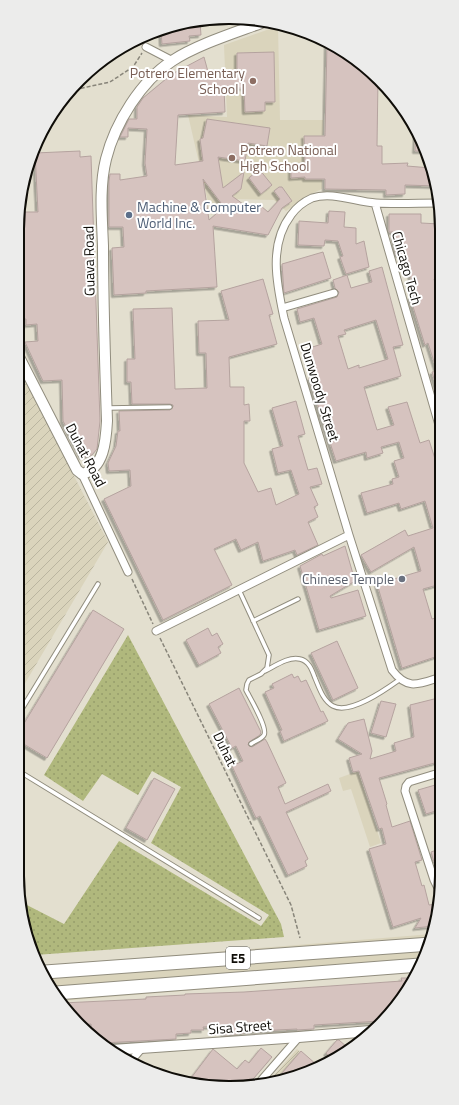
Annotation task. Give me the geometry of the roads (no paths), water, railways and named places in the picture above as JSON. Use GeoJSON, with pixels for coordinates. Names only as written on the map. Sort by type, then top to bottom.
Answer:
{"type":"FeatureCollection","features":[{"type":"Feature","properties":{"kind":"highway","name":"E5"},"geometry":{"type":"LineString","coordinates":[[48,972],[423,945]]}},
{"type":"Feature","properties":{"kind":"highway","name":"E5"},"geometry":{"type":"LineString","coordinates":[[60,992],[415,964]]}},
{"type":"Feature","properties":{"kind":"street","name":"Guava Road"},"geometry":{"type":"LineString","coordinates":[[82,474],[89,472],[97,463],[104,450],[106,438],[107,408],[103,302],[102,182],[106,159],[114,133],[128,108],[142,89],[159,71],[173,60],[225,37],[256,26]]}},
{"type":"Feature","properties":{"kind":"street"},"geometry":{"type":"LineString","coordinates":[[146,47],[173,60]]}},
{"type":"Feature","properties":{"kind":"street","name":"Dunwoody Street"},"geometry":{"type":"LineString","coordinates":[[399,680],[392,670],[349,535],[282,308],[278,291],[276,261],[278,242],[287,221],[297,207],[313,198],[331,196],[375,203],[433,203]]}},
{"type":"Feature","properties":{"kind":"street","name":"Chicago Tech"},"geometry":{"type":"LineString","coordinates":[[375,203],[435,411]]}},
{"type":"Feature","properties":{"kind":"street"},"geometry":{"type":"LineString","coordinates":[[282,308],[334,293]]}},
{"type":"Feature","properties":{"kind":"street","name":"Duhat Road"},"geometry":{"type":"LineString","coordinates":[[24,367],[77,470],[82,474],[128,572]]}},
{"type":"Feature","properties":{"kind":"street"},"geometry":{"type":"LineString","coordinates":[[156,631],[349,535]]}},
{"type":"Feature","properties":{"kind":"street"},"geometry":{"type":"LineString","coordinates":[[399,680],[409,684],[421,684],[435,680]]}},
{"type":"Feature","properties":{"kind":"street"},"geometry":{"type":"LineString","coordinates":[[435,774],[409,782],[406,786],[406,791],[435,882]]}},
{"type":"Feature","properties":{"kind":"street","name":"Sisa Street"},"geometry":{"type":"LineString","coordinates":[[121,1049],[363,1032]]}},
{"type":"Feature","properties":{"kind":"street"},"geometry":{"type":"LineString","coordinates":[[263,1078],[299,1037]]}},
{"type":"Feature","properties":{"kind":"street"},"geometry":{"type":"LineString","coordinates":[[134,1057],[142,1048]]}},
{"type":"Feature","properties":{"kind":"lane"},"geometry":{"type":"LineString","coordinates":[[107,408],[170,407]]}},
{"type":"Feature","properties":{"kind":"lane"},"geometry":{"type":"LineString","coordinates":[[24,706],[98,584]]}},
{"type":"Feature","properties":{"kind":"lane"},"geometry":{"type":"LineString","coordinates":[[239,590],[269,655],[268,664],[264,672]]}},
{"type":"Feature","properties":{"kind":"lane"},"geometry":{"type":"LineString","coordinates":[[253,621],[298,599]]}},
{"type":"Feature","properties":{"kind":"lane"},"geometry":{"type":"LineString","coordinates":[[251,744],[264,736],[265,732],[263,724],[246,690],[247,684],[249,680],[290,660],[301,659],[305,662],[311,668],[326,700],[332,706],[340,709],[355,706],[386,690],[399,680]]}},
{"type":"Feature","properties":{"kind":"lane"},"geometry":{"type":"LineString","coordinates":[[24,774],[260,918]]}},
{"type":"Feature","properties":{"kind":"railway"},"geometry":{"type":"LineString","coordinates":[[59,990],[414,965]]}},
{"type":"Feature","properties":{"kind":"place","name":"Potrero Elementary School I"},"geometry":{"type":"Point","coordinates":[253,81]}},
{"type":"Feature","properties":{"kind":"place","name":"Potrero National High School"},"geometry":{"type":"Point","coordinates":[232,158]}},
{"type":"Feature","properties":{"kind":"place","name":"Machine & Computer World Inc."},"geometry":{"type":"Point","coordinates":[129,215]}},
{"type":"Feature","properties":{"kind":"place","name":"Chinese Temple"},"geometry":{"type":"Point","coordinates":[402,579]}}]}
